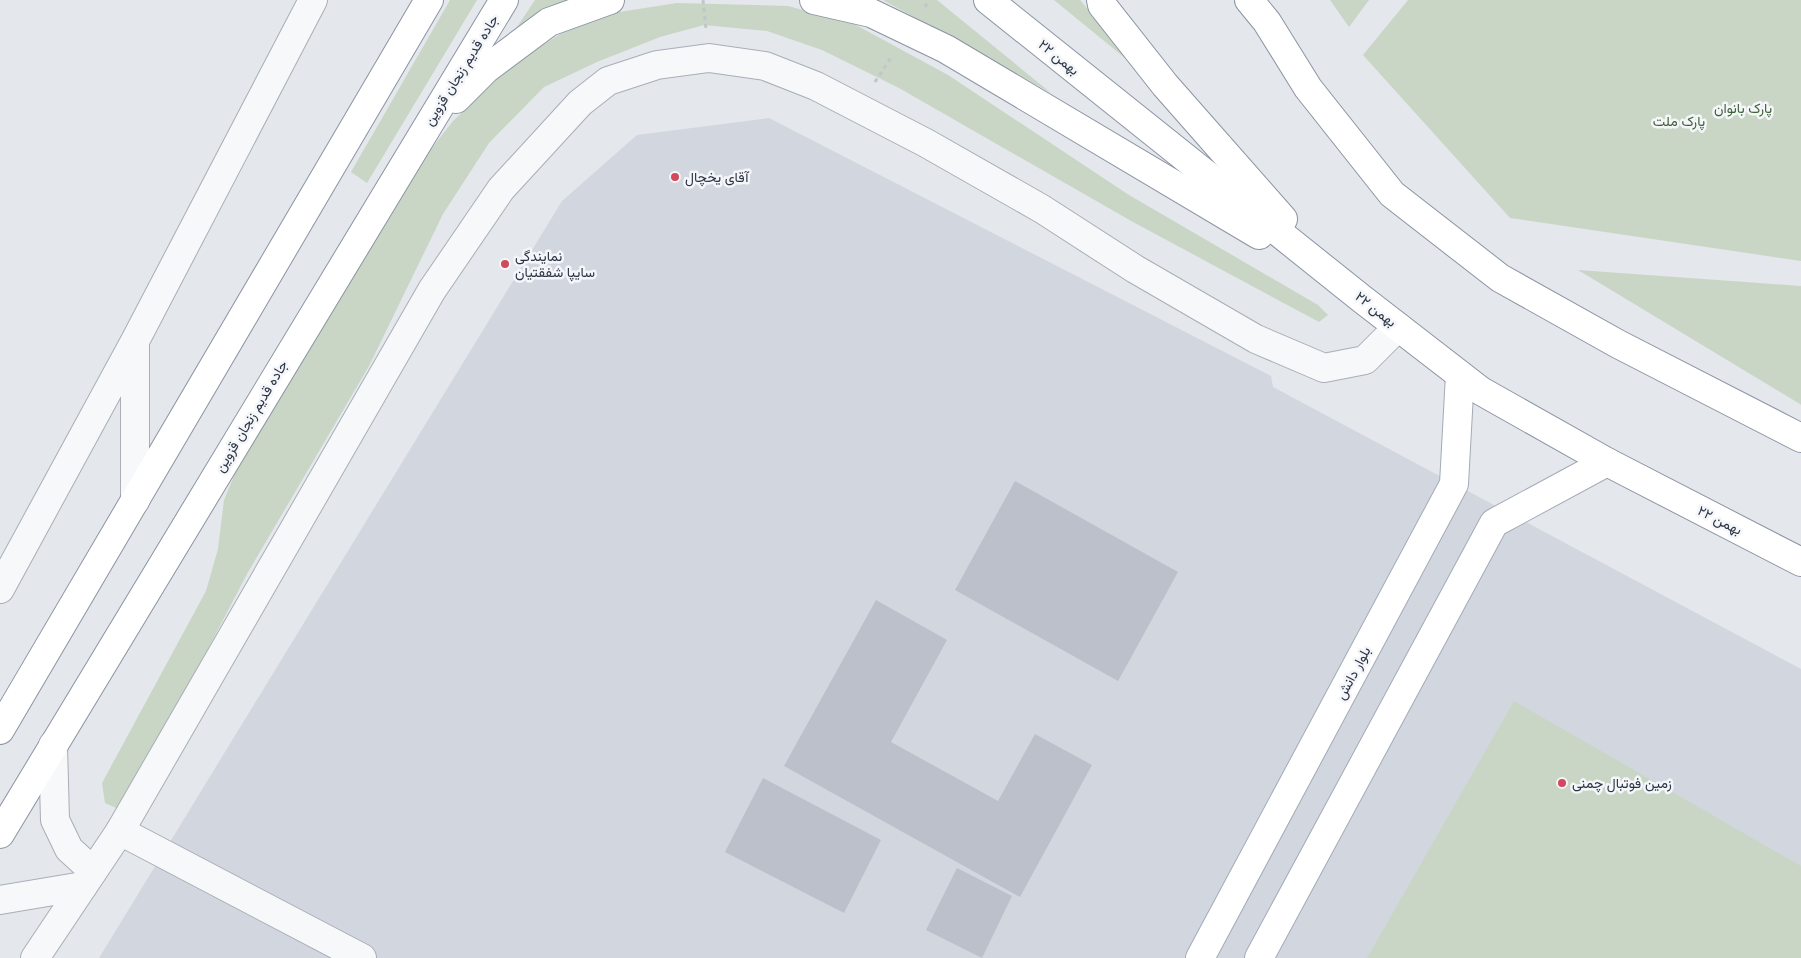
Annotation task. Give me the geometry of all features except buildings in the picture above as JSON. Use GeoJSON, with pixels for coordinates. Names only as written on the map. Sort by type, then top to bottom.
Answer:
{"type":"FeatureCollection","features":[{"type":"Feature","properties":{"kind":"main road"},"geometry":{"type":"LineString","coordinates":[[0,730],[429,0]]}},
{"type":"Feature","properties":{"kind":"main road","name":"جاده قدیم زنجان قزوین"},"geometry":{"type":"LineString","coordinates":[[0,834],[504,0]]}},
{"type":"Feature","properties":{"kind":"main road"},"geometry":{"type":"LineString","coordinates":[[423,132],[486,69],[549,22],[610,0]]}},
{"type":"Feature","properties":{"kind":"main road"},"geometry":{"type":"LineString","coordinates":[[814,0],[870,13],[946,49],[1198,198],[1362,299]]}},
{"type":"Feature","properties":{"kind":"main road","name":"۲۲ بهمن"},"geometry":{"type":"LineString","coordinates":[[988,0],[1330,274],[1481,391],[1607,462],[1801,562]]}},
{"type":"Feature","properties":{"kind":"main road"},"geometry":{"type":"LineString","coordinates":[[1102,0],[1102,5],[1165,85],[1330,274]]}},
{"type":"Feature","properties":{"kind":"main road"},"geometry":{"type":"LineString","coordinates":[[1236,0],[1392,194],[1500,278],[1618,344],[1801,438]]}},
{"type":"Feature","properties":{"kind":"main road"},"geometry":{"type":"LineString","coordinates":[[1249,0],[1267,22],[1308,88]]}},
{"type":"Feature","properties":{"kind":"main road","name":"بلوار دانش"},"geometry":{"type":"LineString","coordinates":[[1200,958],[1454,484],[1460,375]]}},
{"type":"Feature","properties":{"kind":"main road"},"geometry":{"type":"LineString","coordinates":[[1259,958],[1494,523],[1607,462]]}},
{"type":"Feature","properties":{"kind":"street"},"geometry":{"type":"LineString","coordinates":[[0,589],[135,341],[313,0]]}},
{"type":"Feature","properties":{"kind":"street"},"geometry":{"type":"LineString","coordinates":[[35,958],[120,831],[432,290],[501,189],[580,102],[608,81],[657,65],[709,58],[765,66],[816,86],[926,143],[1025,200],[1135,269],[1256,339],[1324,368],[1366,360],[1398,327]]}},
{"type":"Feature","properties":{"kind":"street"},"geometry":{"type":"LineString","coordinates":[[135,341],[135,501]]}},
{"type":"Feature","properties":{"kind":"street"},"geometry":{"type":"LineString","coordinates":[[53,746],[55,820],[68,849],[88,878]]}},
{"type":"Feature","properties":{"kind":"street"},"geometry":{"type":"LineString","coordinates":[[120,831],[362,958]]}},
{"type":"Feature","properties":{"kind":"street"},"geometry":{"type":"LineString","coordinates":[[0,900],[88,878]]}},
{"type":"Feature","properties":{"kind":"shaded area"},"geometry":{"type":"Polygon","coordinates":[[[769,118],[1271,376],[1273,387],[1801,669],[1801,958],[99,958],[562,201],[637,135],[769,118]]]}},
{"type":"Feature","properties":{"kind":"green space"},"geometry":{"type":"Polygon","coordinates":[[[450,0],[477,0],[367,183],[351,172],[450,0]]]}},
{"type":"Feature","properties":{"kind":"green space"},"geometry":{"type":"Polygon","coordinates":[[[535,0],[573,0],[511,36],[535,0]]]}},
{"type":"Feature","properties":{"kind":"green space"},"geometry":{"type":"Polygon","coordinates":[[[883,0],[937,0],[1051,93],[883,0]]]}},
{"type":"Feature","properties":{"kind":"green space"},"geometry":{"type":"Polygon","coordinates":[[[1054,0],[1080,0],[1136,67],[1054,0]]]}},
{"type":"Feature","properties":{"kind":"green space"},"geometry":{"type":"Polygon","coordinates":[[[1330,0],[1369,0],[1349,27],[1330,0]]]}},
{"type":"Feature","properties":{"kind":"green space","name":"پارک ملت"},"geometry":{"type":"Polygon","coordinates":[[[1408,0],[1801,0],[1801,261],[1510,218],[1363,55],[1408,0]]]}},
{"type":"Feature","properties":{"kind":"green space"},"geometry":{"type":"Polygon","coordinates":[[[677,3],[788,6],[854,24],[948,75],[1129,195],[1318,305],[1328,315],[1319,322],[1133,222],[899,88],[822,50],[767,31],[704,25],[660,37],[597,62],[544,87],[489,143],[443,214],[369,366],[247,574],[135,789],[121,810],[105,803],[102,783],[206,591],[218,549],[224,500],[246,447],[413,172],[453,121],[514,63],[562,33],[613,13],[677,3]]]}},
{"type":"Feature","properties":{"kind":"green space"},"geometry":{"type":"Polygon","coordinates":[[[1578,270],[1801,286],[1801,405],[1800,404],[1578,270]]]}},
{"type":"Feature","properties":{"kind":"green space","name":"زمین فوتبال چمنی"},"geometry":{"type":"Polygon","coordinates":[[[1514,701],[1801,866],[1801,958],[1367,958],[1514,701]]]}},
{"type":"Feature","properties":{"kind":"place","name":"آقای یخچال"},"geometry":{"type":"Point","coordinates":[675,177]}},
{"type":"Feature","properties":{"kind":"place","name":"نمایندگی سایپا شفقتیان"},"geometry":{"type":"Point","coordinates":[505,264]}},
{"type":"Feature","properties":{"kind":"place","name":"زمین فوتبال چمنی"},"geometry":{"type":"Point","coordinates":[1562,783]}},
{"type":"Feature","properties":{"kind":"park label","name":"پارک بانوان"},"geometry":{"type":"Point","coordinates":[1743,108]}}]}
